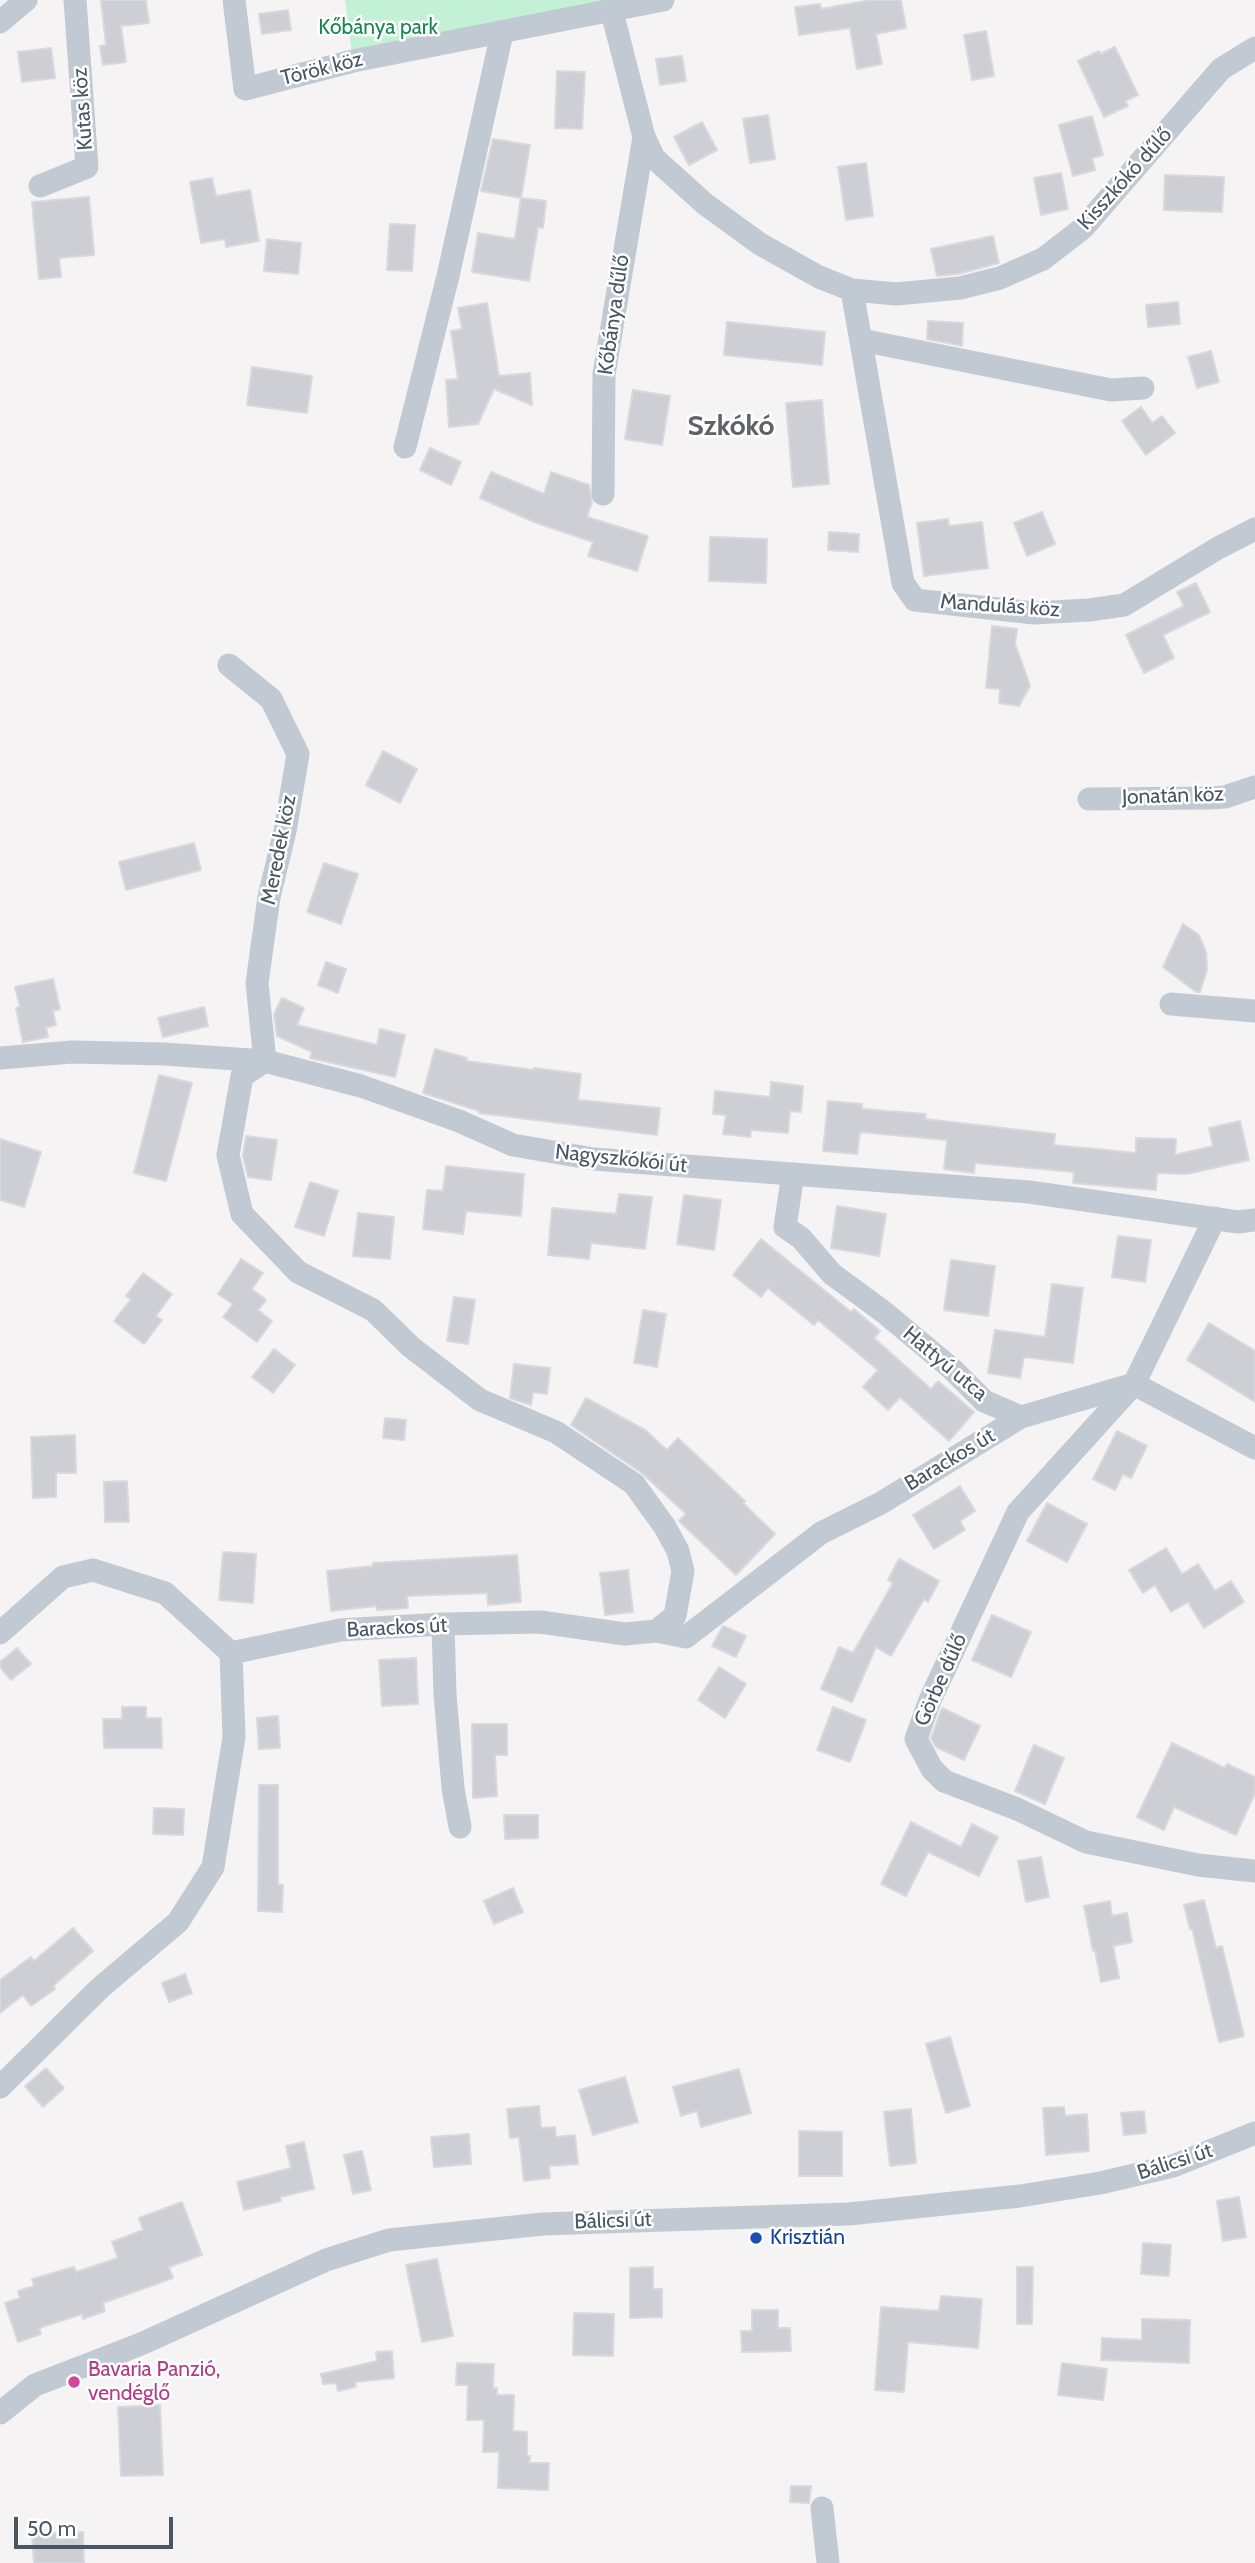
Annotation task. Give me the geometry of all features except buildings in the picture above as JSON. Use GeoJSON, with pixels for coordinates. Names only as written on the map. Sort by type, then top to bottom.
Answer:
{"type":"FeatureCollection","features":[{"type":"Feature","properties":{"kind":"street"},"geometry":{"type":"LineString","coordinates":[[0,22],[26,0]]}},
{"type":"Feature","properties":{"kind":"street","name":"Kutas köz"},"geometry":{"type":"LineString","coordinates":[[40,186],[88,167],[75,0]]}},
{"type":"Feature","properties":{"kind":"street","name":"Török köz"},"geometry":{"type":"LineString","coordinates":[[234,0],[245,89],[353,61],[612,12]]}},
{"type":"Feature","properties":{"kind":"street"},"geometry":{"type":"LineString","coordinates":[[643,137],[612,12],[663,0]]}},
{"type":"Feature","properties":{"kind":"street"},"geometry":{"type":"LineString","coordinates":[[405,447],[448,276],[502,33]]}},
{"type":"Feature","properties":{"kind":"street","name":"Kisszkókó dűlő"},"geometry":{"type":"LineString","coordinates":[[643,137],[654,158],[705,204],[760,244],[819,277],[852,290],[895,294],[960,288],[1000,278],[1043,258],[1083,228],[1220,69],[1255,48]]}},
{"type":"Feature","properties":{"kind":"street","name":"Kőbánya dűlő"},"geometry":{"type":"LineString","coordinates":[[603,494],[604,374],[643,137]]}},
{"type":"Feature","properties":{"kind":"street","name":"Mandulás köz"},"geometry":{"type":"LineString","coordinates":[[852,290],[903,583],[915,600],[1034,613],[1124,605],[1218,548],[1255,529]]}},
{"type":"Feature","properties":{"kind":"street"},"geometry":{"type":"LineString","coordinates":[[861,340],[1111,390],[1143,388]]}},
{"type":"Feature","properties":{"kind":"street","name":"Meredek köz"},"geometry":{"type":"LineString","coordinates":[[229,665],[271,699],[298,754],[285,831],[269,897],[257,984],[265,1061]]}},
{"type":"Feature","properties":{"kind":"street","name":"Jonatán köz"},"geometry":{"type":"LineString","coordinates":[[1089,799],[1225,797],[1255,788]]}},
{"type":"Feature","properties":{"kind":"street"},"geometry":{"type":"LineString","coordinates":[[1171,1004],[1255,1011]]}},
{"type":"Feature","properties":{"kind":"street","name":"Nagyszkókói út"},"geometry":{"type":"LineString","coordinates":[[0,1058],[72,1052],[164,1054],[265,1061],[362,1086],[459,1121],[513,1145],[594,1159],[1029,1192],[1238,1222],[1255,1220]]}},
{"type":"Feature","properties":{"kind":"street"},"geometry":{"type":"LineString","coordinates":[[265,1061],[242,1076],[229,1155],[242,1214],[298,1272],[373,1310],[411,1347],[480,1400],[556,1432],[634,1484],[665,1527],[678,1551],[683,1571],[675,1616],[656,1631]]}},
{"type":"Feature","properties":{"kind":"street","name":"Hattyú utca"},"geometry":{"type":"LineString","coordinates":[[793,1174],[785,1227],[801,1238],[832,1274],[933,1353],[984,1401],[1021,1417]]}},
{"type":"Feature","properties":{"kind":"street"},"geometry":{"type":"LineString","coordinates":[[1134,1384],[1215,1218]]}},
{"type":"Feature","properties":{"kind":"street"},"geometry":{"type":"LineString","coordinates":[[1021,1417],[1134,1384],[1255,1448]]}},
{"type":"Feature","properties":{"kind":"street","name":"Görbe dűlő"},"geometry":{"type":"LineString","coordinates":[[1134,1384],[1018,1512],[930,1700],[916,1739],[932,1769],[944,1781],[1017,1809],[1086,1842],[1198,1865],[1255,1871]]}},
{"type":"Feature","properties":{"kind":"street","name":"Barackos út"},"geometry":{"type":"LineString","coordinates":[[231,1653],[340,1630],[443,1624],[540,1622],[625,1634],[656,1631],[686,1637],[821,1533],[881,1503],[1021,1417]]}},
{"type":"Feature","properties":{"kind":"street"},"geometry":{"type":"LineString","coordinates":[[0,1633],[63,1577],[93,1570],[165,1593],[231,1653],[234,1737],[213,1867],[178,1922],[100,1988],[0,2087]]}},
{"type":"Feature","properties":{"kind":"street"},"geometry":{"type":"LineString","coordinates":[[443,1624],[445,1694],[453,1788],[460,1827]]}},
{"type":"Feature","properties":{"kind":"street","name":"Bálicsi út"},"geometry":{"type":"LineString","coordinates":[[0,2413],[35,2385],[141,2344],[326,2260],[389,2240],[543,2224],[849,2214],[1020,2196],[1100,2183],[1173,2166],[1255,2133]]}},
{"type":"Feature","properties":{"kind":"street"},"geometry":{"type":"LineString","coordinates":[[822,2508],[828,2563]]}},
{"type":"Feature","properties":{"kind":"green space","name":"Kőbánya park"},"geometry":{"type":"Polygon","coordinates":[[[345,0],[663,0],[353,61],[345,0]]]}},
{"type":"Feature","properties":{"kind":"place","name":"Krisztián"},"geometry":{"type":"Point","coordinates":[756,2238]}},
{"type":"Feature","properties":{"kind":"place","name":"Bavaria Panzió, vendéglő"},"geometry":{"type":"Point","coordinates":[74,2382]}},
{"type":"Feature","properties":{"kind":"district","name":"Szkókó"},"geometry":{"type":"Point","coordinates":[731,427]}}]}
